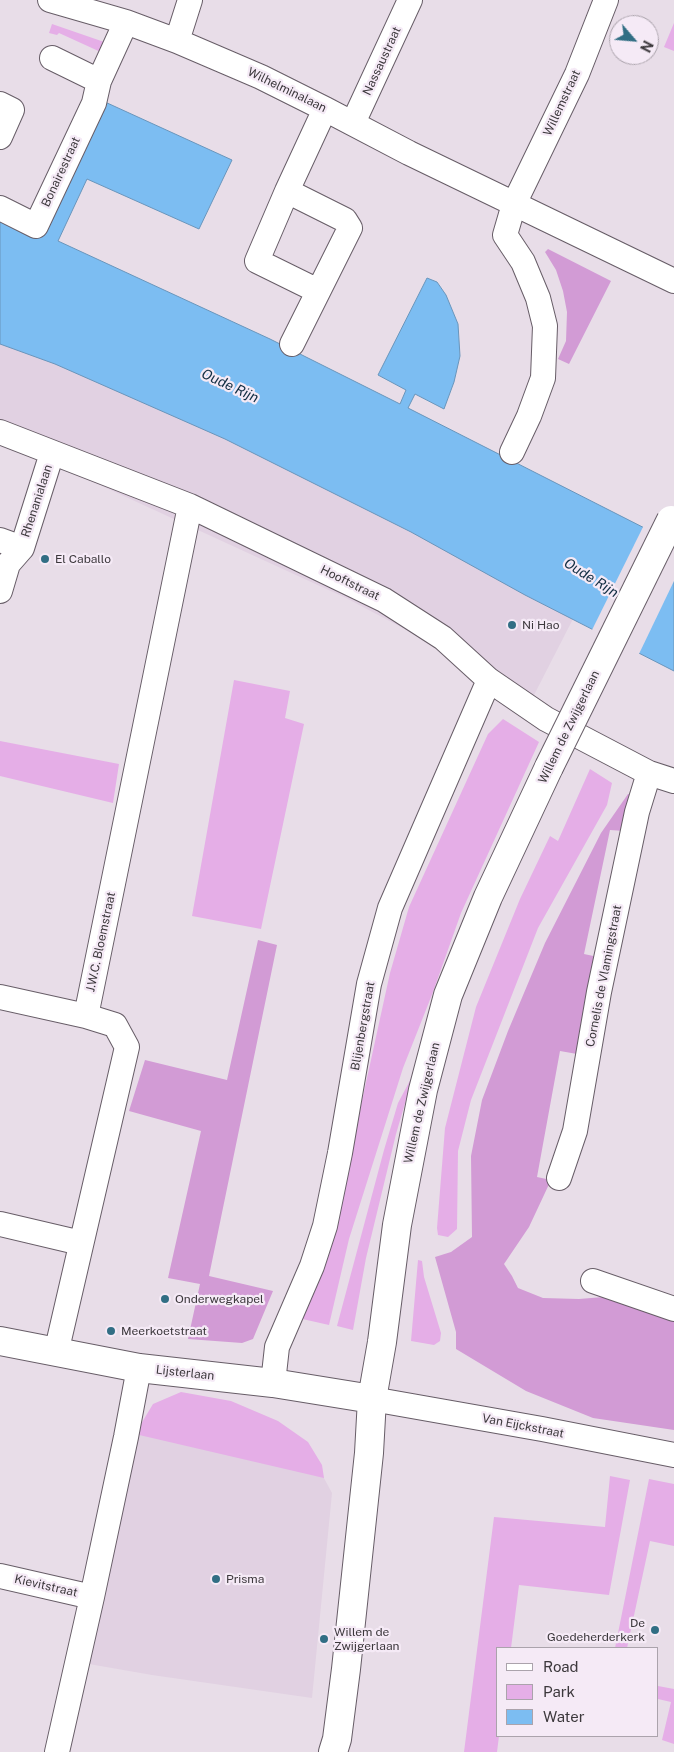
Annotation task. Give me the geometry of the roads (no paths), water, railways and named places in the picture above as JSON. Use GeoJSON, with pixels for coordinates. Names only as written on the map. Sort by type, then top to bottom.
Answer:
{"type":"FeatureCollection","features":[{"type":"Feature","properties":{"kind":"street","name":"Wilhelminalaan"},"geometry":{"type":"LineString","coordinates":[[50,0],[126,22],[177,41],[261,77],[326,108],[410,153],[674,281]]}},
{"type":"Feature","properties":{"kind":"street"},"geometry":{"type":"LineString","coordinates":[[177,41],[190,0]]}},
{"type":"Feature","properties":{"kind":"street","name":"Nassaustraat"},"geometry":{"type":"LineString","coordinates":[[353,123],[410,0]]}},
{"type":"Feature","properties":{"kind":"street","name":"Willemstraat"},"geometry":{"type":"LineString","coordinates":[[514,204],[577,74],[606,0]]}},
{"type":"Feature","properties":{"kind":"street","name":"Bonairestraat"},"geometry":{"type":"LineString","coordinates":[[0,208],[36,226],[94,103],[99,81],[126,22]]}},
{"type":"Feature","properties":{"kind":"street"},"geometry":{"type":"LineString","coordinates":[[52,58],[99,81]]}},
{"type":"Feature","properties":{"kind":"street"},"geometry":{"type":"LineString","coordinates":[[0,104],[12,110],[0,137]]}},
{"type":"Feature","properties":{"kind":"street"},"geometry":{"type":"LineString","coordinates":[[318,291],[257,261],[326,108]]}},
{"type":"Feature","properties":{"kind":"street"},"geometry":{"type":"LineString","coordinates":[[288,191],[345,220],[350,228],[292,344]]}},
{"type":"Feature","properties":{"kind":"street"},"geometry":{"type":"LineString","coordinates":[[512,452],[529,416],[542,378],[545,326],[538,298],[523,262],[505,235],[514,204]]}},
{"type":"Feature","properties":{"kind":"street","name":"Hooftstraat"},"geometry":{"type":"LineString","coordinates":[[0,432],[190,506],[384,600],[443,638],[489,680],[546,719],[648,773],[674,781]]}},
{"type":"Feature","properties":{"kind":"street","name":"Rhenanialaan"},"geometry":{"type":"LineString","coordinates":[[0,591],[8,564],[11,544],[52,453]]}},
{"type":"Feature","properties":{"kind":"street","name":"J.W.C. Bloemstraat"},"geometry":{"type":"LineString","coordinates":[[86,1016],[190,506]]}},
{"type":"Feature","properties":{"kind":"street","name":"Willem de Zwijgerlaan"},"geometry":{"type":"LineString","coordinates":[[336,1748],[369,1453],[372,1399],[382,1342],[400,1206],[423,1090],[448,995],[488,897],[549,767],[674,513]]}},
{"type":"Feature","properties":{"kind":"street","name":"Blijenbergstraat"},"geometry":{"type":"LineString","coordinates":[[273,1383],[277,1347],[312,1266],[325,1226],[340,1153],[369,984],[390,908],[489,680]]}},
{"type":"Feature","properties":{"kind":"street","name":"Cornelis de Vlamingstraat"},"geometry":{"type":"LineString","coordinates":[[559,1178],[575,1131],[600,992],[648,773]]}},
{"type":"Feature","properties":{"kind":"street"},"geometry":{"type":"LineString","coordinates":[[0,998],[86,1016],[115,1026],[127,1047],[56,1353]]}},
{"type":"Feature","properties":{"kind":"street"},"geometry":{"type":"LineString","coordinates":[[0,1224],[81,1243]]}},
{"type":"Feature","properties":{"kind":"street"},"geometry":{"type":"LineString","coordinates":[[593,1281],[674,1309]]}},
{"type":"Feature","properties":{"kind":"street","name":"Lijsterlaan"},"geometry":{"type":"LineString","coordinates":[[0,1341],[139,1368],[273,1383],[372,1399]]}},
{"type":"Feature","properties":{"kind":"street"},"geometry":{"type":"LineString","coordinates":[[57,1752],[92,1597],[139,1368]]}},
{"type":"Feature","properties":{"kind":"street","name":"Van Eijckstraat"},"geometry":{"type":"LineString","coordinates":[[372,1399],[674,1455]]}},
{"type":"Feature","properties":{"kind":"street","name":"Kievitstraat"},"geometry":{"type":"LineString","coordinates":[[0,1576],[92,1597]]}},
{"type":"Feature","properties":{"kind":"water","name":"Oude Rijn"},"geometry":{"type":"Polygon","coordinates":[[[105,102],[232,160],[199,229],[87,179],[58,241],[270,339],[400,404],[406,390],[378,375],[427,278],[437,282],[446,295],[458,324],[460,356],[454,382],[444,409],[415,394],[408,408],[674,543],[674,671],[525,595],[411,532],[225,439],[55,364],[0,344],[0,214],[41,233],[105,102]]]}},
{"type":"Feature","properties":{"kind":"place","name":"El Caballo"},"geometry":{"type":"Point","coordinates":[45,559]}},
{"type":"Feature","properties":{"kind":"place","name":"Ni Hao"},"geometry":{"type":"Point","coordinates":[512,625]}},
{"type":"Feature","properties":{"kind":"place","name":"Onderwegkapel"},"geometry":{"type":"Point","coordinates":[165,1299]}},
{"type":"Feature","properties":{"kind":"place","name":"Meerkoetstraat"},"geometry":{"type":"Point","coordinates":[111,1331]}},
{"type":"Feature","properties":{"kind":"place","name":"Prisma"},"geometry":{"type":"Point","coordinates":[216,1579]}},
{"type":"Feature","properties":{"kind":"place","name":"De Goedeherderkerk"},"geometry":{"type":"Point","coordinates":[655,1630]}},
{"type":"Feature","properties":{"kind":"place","name":"Willem de Zwijgerlaan"},"geometry":{"type":"Point","coordinates":[324,1639]}}]}
